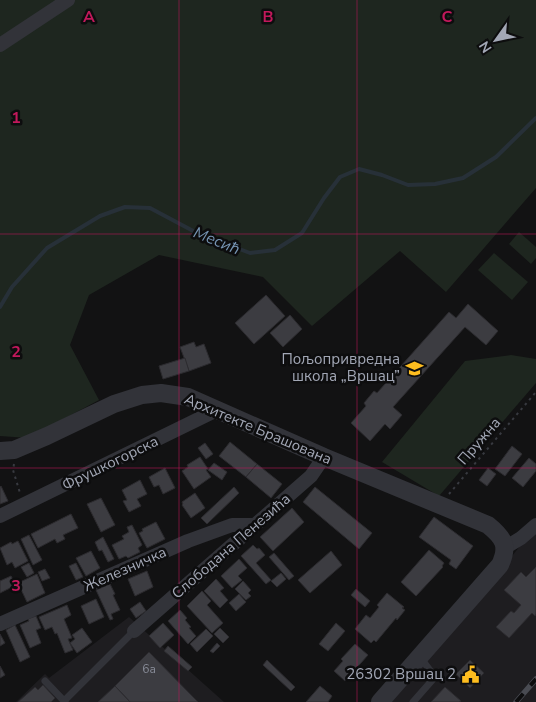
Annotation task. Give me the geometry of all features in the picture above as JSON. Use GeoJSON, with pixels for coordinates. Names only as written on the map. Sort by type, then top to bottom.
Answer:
{"type":"FeatureCollection","features":[{"type":"Feature","properties":{"kind":"street"},"geometry":{"type":"LineString","coordinates":[[0,45],[68,0]]}},
{"type":"Feature","properties":{"kind":"street","name":"Архитекте Брашована"},"geometry":{"type":"LineString","coordinates":[[7,450],[48,436],[114,404],[142,395],[161,393],[188,397],[219,409],[324,457],[488,525],[501,538],[506,547]]}},
{"type":"Feature","properties":{"kind":"street","name":"Фрушкогорска"},"geometry":{"type":"LineString","coordinates":[[0,516],[219,409]]}},
{"type":"Feature","properties":{"kind":"street","name":"Слободана Пенезића"},"geometry":{"type":"LineString","coordinates":[[134,631],[311,476],[324,457]]}},
{"type":"Feature","properties":{"kind":"street","name":"Железничка"},"geometry":{"type":"LineString","coordinates":[[0,624],[188,541],[232,526],[253,525]]}},
{"type":"Feature","properties":{"kind":"street"},"geometry":{"type":"LineString","coordinates":[[380,702],[493,573],[505,555],[506,547],[521,538],[536,525]]}},
{"type":"Feature","properties":{"kind":"lane"},"geometry":{"type":"LineString","coordinates":[[45,681],[64,702],[134,631]]}},
{"type":"Feature","properties":{"kind":"lane"},"geometry":{"type":"LineString","coordinates":[[413,702],[435,677],[420,657]]}},
{"type":"Feature","properties":{"kind":"path","name":"Пружна"},"geometry":{"type":"LineString","coordinates":[[439,505],[536,392]]}},
{"type":"Feature","properties":{"kind":"path"},"geometry":{"type":"LineString","coordinates":[[7,450],[21,495],[26,504]]}},
{"type":"Feature","properties":{"kind":"shaded area"},"geometry":{"type":"Polygon","coordinates":[[[0,0],[536,0],[536,188],[446,292],[400,251],[312,326],[263,277],[159,255],[89,295],[70,345],[99,400],[28,438],[0,436],[0,0]]]}},
{"type":"Feature","properties":{"kind":"shaded area"},"geometry":{"type":"Polygon","coordinates":[[[519,232],[536,247],[536,258],[531,264],[509,244],[519,232]]]}},
{"type":"Feature","properties":{"kind":"shaded area"},"geometry":{"type":"Polygon","coordinates":[[[494,253],[528,282],[512,300],[478,270],[494,253]]]}},
{"type":"Feature","properties":{"kind":"shaded area"},"geometry":{"type":"Polygon","coordinates":[[[511,355],[536,359],[536,383],[439,496],[382,462],[465,361],[511,355]]]}},
{"type":"Feature","properties":{"kind":"shaded area"},"geometry":{"type":"Polygon","coordinates":[[[536,531],[536,702],[389,702],[452,631],[520,546],[536,531]]]}},
{"type":"Feature","properties":{"kind":"shaded area"},"geometry":{"type":"Polygon","coordinates":[[[129,617],[224,702],[16,702],[45,674],[49,678],[129,617]]]}},
{"type":"Feature","properties":{"kind":"building"},"geometry":{"type":"Polygon","coordinates":[[[266,295],[285,316],[254,344],[235,323],[266,295]]]}},
{"type":"Feature","properties":{"kind":"building","name":"Пољопривредна школа „Вршац”"},"geometry":{"type":"Polygon","coordinates":[[[468,304],[498,331],[486,345],[465,327],[393,407],[402,415],[390,429],[385,424],[370,441],[351,423],[366,406],[364,403],[374,391],[377,393],[449,312],[456,318],[468,304]]]}},
{"type":"Feature","properties":{"kind":"building"},"geometry":{"type":"Polygon","coordinates":[[[290,315],[302,329],[283,347],[270,333],[290,315]]]}},
{"type":"Feature","properties":{"kind":"building"},"geometry":{"type":"Polygon","coordinates":[[[194,342],[196,347],[204,344],[211,363],[189,371],[180,347],[194,342]]]}},
{"type":"Feature","properties":{"kind":"building"},"geometry":{"type":"Polygon","coordinates":[[[185,358],[189,371],[163,379],[159,366],[185,358]]]}},
{"type":"Feature","properties":{"kind":"building"},"geometry":{"type":"Polygon","coordinates":[[[230,442],[257,464],[246,477],[219,456],[230,442]]]}},
{"type":"Feature","properties":{"kind":"building"},"geometry":{"type":"Polygon","coordinates":[[[205,443],[213,454],[206,459],[198,448],[205,443]]]}},
{"type":"Feature","properties":{"kind":"building"},"geometry":{"type":"Polygon","coordinates":[[[512,446],[522,454],[505,476],[495,469],[512,446]]]}},
{"type":"Feature","properties":{"kind":"building"},"geometry":{"type":"Polygon","coordinates":[[[200,457],[211,477],[194,489],[182,471],[188,467],[187,465],[200,457]]]}},
{"type":"Feature","properties":{"kind":"building"},"geometry":{"type":"Polygon","coordinates":[[[529,458],[536,464],[536,471],[523,487],[512,478],[529,458]]]}},
{"type":"Feature","properties":{"kind":"building"},"geometry":{"type":"Polygon","coordinates":[[[214,463],[227,472],[222,480],[208,470],[214,463]]]}},
{"type":"Feature","properties":{"kind":"building"},"geometry":{"type":"Polygon","coordinates":[[[257,464],[282,484],[271,498],[246,477],[257,464]]]}},
{"type":"Feature","properties":{"kind":"building"},"geometry":{"type":"Polygon","coordinates":[[[165,468],[175,488],[163,494],[159,485],[154,487],[149,477],[165,468]]]}},
{"type":"Feature","properties":{"kind":"building"},"geometry":{"type":"Polygon","coordinates":[[[488,468],[496,474],[487,486],[479,480],[488,468]]]}},
{"type":"Feature","properties":{"kind":"building"},"geometry":{"type":"Polygon","coordinates":[[[140,480],[147,494],[137,499],[141,506],[129,512],[123,501],[127,500],[122,490],[140,480]]]}},
{"type":"Feature","properties":{"kind":"building"},"geometry":{"type":"Polygon","coordinates":[[[0,487],[8,501],[0,504],[0,487]]]}},
{"type":"Feature","properties":{"kind":"building"},"geometry":{"type":"Polygon","coordinates":[[[234,487],[239,493],[207,524],[201,518],[234,487]]]}},
{"type":"Feature","properties":{"kind":"building"},"geometry":{"type":"Polygon","coordinates":[[[315,487],[372,533],[359,549],[303,502],[315,487]]]}},
{"type":"Feature","properties":{"kind":"building"},"geometry":{"type":"Polygon","coordinates":[[[195,493],[205,508],[191,518],[182,502],[195,493]]]}},
{"type":"Feature","properties":{"kind":"building"},"geometry":{"type":"Polygon","coordinates":[[[101,498],[115,525],[101,532],[87,504],[101,498]]]}},
{"type":"Feature","properties":{"kind":"building"},"geometry":{"type":"Polygon","coordinates":[[[292,508],[304,522],[273,551],[260,537],[292,508]]]}},
{"type":"Feature","properties":{"kind":"building"},"geometry":{"type":"Polygon","coordinates":[[[71,514],[78,528],[63,535],[65,539],[57,543],[55,539],[38,548],[31,534],[71,514]]]}},
{"type":"Feature","properties":{"kind":"building"},"geometry":{"type":"Polygon","coordinates":[[[434,517],[473,546],[456,569],[449,564],[451,560],[419,537],[434,517]]]}},
{"type":"Feature","properties":{"kind":"building"},"geometry":{"type":"Polygon","coordinates":[[[156,522],[165,539],[147,548],[139,533],[143,531],[142,529],[156,522]]]}},
{"type":"Feature","properties":{"kind":"building"},"geometry":{"type":"Polygon","coordinates":[[[132,525],[142,545],[138,548],[140,552],[128,558],[126,556],[119,559],[112,545],[124,539],[122,536],[129,532],[127,527],[132,525]]]}},
{"type":"Feature","properties":{"kind":"building"},"geometry":{"type":"Polygon","coordinates":[[[29,535],[42,560],[33,565],[21,539],[29,535]]]}},
{"type":"Feature","properties":{"kind":"building"},"geometry":{"type":"Polygon","coordinates":[[[103,537],[114,559],[108,562],[102,550],[99,551],[95,542],[103,537]]]}},
{"type":"Feature","properties":{"kind":"building"},"geometry":{"type":"Polygon","coordinates":[[[18,541],[28,561],[15,568],[12,562],[7,565],[0,548],[11,542],[12,544],[18,541]]]}},
{"type":"Feature","properties":{"kind":"building"},"geometry":{"type":"Polygon","coordinates":[[[253,545],[257,549],[259,548],[265,555],[256,563],[271,580],[266,584],[241,556],[253,545]]]}},
{"type":"Feature","properties":{"kind":"building"},"geometry":{"type":"Polygon","coordinates":[[[429,550],[444,563],[443,567],[416,596],[401,582],[429,550]]]}},
{"type":"Feature","properties":{"kind":"building"},"geometry":{"type":"Polygon","coordinates":[[[91,551],[100,568],[86,576],[76,558],[91,551]]]}},
{"type":"Feature","properties":{"kind":"building"},"geometry":{"type":"Polygon","coordinates":[[[331,551],[342,565],[310,593],[298,580],[331,551]]]}},
{"type":"Feature","properties":{"kind":"building"},"geometry":{"type":"Polygon","coordinates":[[[274,553],[294,576],[289,580],[269,557],[274,553]]]}},
{"type":"Feature","properties":{"kind":"building"},"geometry":{"type":"Polygon","coordinates":[[[239,559],[247,568],[238,576],[242,580],[232,588],[221,576],[239,559]]]}},
{"type":"Feature","properties":{"kind":"building"},"geometry":{"type":"Polygon","coordinates":[[[29,563],[34,573],[27,577],[21,567],[29,563]]]}},
{"type":"Feature","properties":{"kind":"building"},"geometry":{"type":"Polygon","coordinates":[[[76,563],[83,577],[76,580],[69,566],[76,563]]]}},
{"type":"Feature","properties":{"kind":"building"},"geometry":{"type":"Polygon","coordinates":[[[536,567],[536,614],[535,616],[532,613],[509,638],[496,627],[511,611],[514,613],[521,605],[504,590],[521,572],[526,577],[536,567]]]}},
{"type":"Feature","properties":{"kind":"building"},"geometry":{"type":"Polygon","coordinates":[[[45,569],[50,578],[42,581],[38,572],[45,569]]]}},
{"type":"Feature","properties":{"kind":"building"},"geometry":{"type":"Polygon","coordinates":[[[147,571],[153,587],[135,596],[128,579],[147,571]]]}},
{"type":"Feature","properties":{"kind":"building"},"geometry":{"type":"Polygon","coordinates":[[[281,573],[286,579],[277,587],[271,581],[281,573]]]}},
{"type":"Feature","properties":{"kind":"building"},"geometry":{"type":"Polygon","coordinates":[[[37,574],[45,593],[27,602],[18,583],[37,574]]]}},
{"type":"Feature","properties":{"kind":"building"},"geometry":{"type":"Polygon","coordinates":[[[11,576],[16,585],[0,593],[0,581],[11,576]]]}},
{"type":"Feature","properties":{"kind":"building"},"geometry":{"type":"Polygon","coordinates":[[[216,579],[224,588],[220,591],[228,600],[220,608],[204,591],[216,579]]]}},
{"type":"Feature","properties":{"kind":"building"},"geometry":{"type":"Polygon","coordinates":[[[243,581],[251,590],[248,593],[251,596],[246,600],[235,589],[243,581]]]}},
{"type":"Feature","properties":{"kind":"building"},"geometry":{"type":"Polygon","coordinates":[[[110,584],[120,610],[111,614],[113,619],[110,620],[96,590],[110,584]]]}},
{"type":"Feature","properties":{"kind":"building"},"geometry":{"type":"Polygon","coordinates":[[[356,589],[370,601],[365,607],[351,595],[356,589]]]}},
{"type":"Feature","properties":{"kind":"building"},"geometry":{"type":"Polygon","coordinates":[[[202,591],[211,601],[207,605],[223,623],[212,633],[187,606],[202,591]]]}},
{"type":"Feature","properties":{"kind":"building"},"geometry":{"type":"Polygon","coordinates":[[[387,593],[405,610],[376,642],[374,640],[371,643],[355,629],[366,615],[370,618],[379,607],[377,605],[387,593]]]}},
{"type":"Feature","properties":{"kind":"building"},"geometry":{"type":"Polygon","coordinates":[[[239,594],[246,602],[236,611],[229,603],[239,594]]]}},
{"type":"Feature","properties":{"kind":"building"},"geometry":{"type":"Polygon","coordinates":[[[96,599],[104,617],[89,624],[81,606],[96,599]]]}},
{"type":"Feature","properties":{"kind":"building"},"geometry":{"type":"Polygon","coordinates":[[[140,602],[146,611],[136,618],[130,609],[140,602]]]}},
{"type":"Feature","properties":{"kind":"building"},"geometry":{"type":"Polygon","coordinates":[[[67,605],[71,615],[64,619],[72,638],[68,639],[73,650],[65,653],[57,633],[55,634],[52,627],[45,630],[39,617],[67,605]]]}},
{"type":"Feature","properties":{"kind":"building"},"geometry":{"type":"Polygon","coordinates":[[[180,610],[187,618],[185,620],[191,627],[189,628],[196,636],[188,644],[168,621],[180,610]]]}},
{"type":"Feature","properties":{"kind":"building"},"geometry":{"type":"Polygon","coordinates":[[[36,616],[41,628],[36,630],[41,643],[30,648],[20,625],[36,616]]]}},
{"type":"Feature","properties":{"kind":"building"},"geometry":{"type":"Polygon","coordinates":[[[163,623],[174,635],[160,648],[149,636],[163,623]]]}},
{"type":"Feature","properties":{"kind":"building"},"geometry":{"type":"Polygon","coordinates":[[[336,623],[345,631],[328,651],[319,644],[336,623]]]}},
{"type":"Feature","properties":{"kind":"building"},"geometry":{"type":"Polygon","coordinates":[[[15,625],[30,657],[20,662],[6,630],[15,625]]]}},
{"type":"Feature","properties":{"kind":"building"},"geometry":{"type":"Polygon","coordinates":[[[82,628],[92,642],[77,653],[70,643],[75,639],[72,635],[82,628]]]}},
{"type":"Feature","properties":{"kind":"building"},"geometry":{"type":"Polygon","coordinates":[[[220,628],[229,637],[223,643],[214,634],[220,628]]]}},
{"type":"Feature","properties":{"kind":"building"},"geometry":{"type":"Polygon","coordinates":[[[206,629],[213,636],[197,652],[190,644],[206,629]]]}},
{"type":"Feature","properties":{"kind":"building"},"geometry":{"type":"Polygon","coordinates":[[[0,634],[5,643],[0,646],[0,634]]]}},
{"type":"Feature","properties":{"kind":"building"},"geometry":{"type":"Polygon","coordinates":[[[217,643],[220,646],[213,653],[210,651],[217,643]]]}},
{"type":"Feature","properties":{"kind":"building"},"geometry":{"type":"Polygon","coordinates":[[[355,644],[368,655],[345,681],[334,671],[343,661],[341,659],[355,644]]]}},
{"type":"Feature","properties":{"kind":"building"},"geometry":{"type":"Polygon","coordinates":[[[168,646],[192,667],[188,671],[164,651],[168,646]]]}},
{"type":"Feature","properties":{"kind":"building"},"geometry":{"type":"Polygon","coordinates":[[[149,652],[198,702],[130,702],[115,686],[149,652]]]}},
{"type":"Feature","properties":{"kind":"building"},"geometry":{"type":"Polygon","coordinates":[[[267,660],[295,687],[291,691],[263,665],[267,660]]]}},
{"type":"Feature","properties":{"kind":"building","name":"26302 Вршац 2"},"geometry":{"type":"Polygon","coordinates":[[[470,660],[484,673],[470,688],[456,674],[470,660]]]}},
{"type":"Feature","properties":{"kind":"building"},"geometry":{"type":"Polygon","coordinates":[[[0,666],[5,675],[0,678],[0,666]]]}},
{"type":"Feature","properties":{"kind":"building"},"geometry":{"type":"Polygon","coordinates":[[[43,685],[55,698],[51,702],[18,702],[35,687],[38,690],[43,685]]]}},
{"type":"Feature","properties":{"kind":"building"},"geometry":{"type":"Polygon","coordinates":[[[115,686],[130,702],[98,702],[115,686]]]}},
{"type":"Feature","properties":{"kind":"building"},"geometry":{"type":"Polygon","coordinates":[[[320,686],[332,696],[328,702],[306,702],[320,686]]]}},
{"type":"Feature","properties":{"kind":"building"},"geometry":{"type":"Polygon","coordinates":[[[445,687],[461,701],[431,702],[445,687]]]}},
{"type":"Feature","properties":{"kind":"waterway","name":"Месић"},"geometry":{"type":"LineString","coordinates":[[0,307],[12,287],[47,248],[100,216],[125,207],[150,208],[197,233],[250,253],[275,250],[302,233],[340,177],[359,169],[408,185],[435,184],[463,178],[496,157],[536,118]]}},
{"type":"Feature","properties":{"kind":"railway"},"geometry":{"type":"LineString","coordinates":[[516,702],[536,679]]}},
{"type":"Feature","properties":{"kind":"place","name":"Пољопривредна школа „Вршац”"},"geometry":{"type":"Point","coordinates":[414,368]}},
{"type":"Feature","properties":{"kind":"place","name":"26302 Вршац 2"},"geometry":{"type":"Point","coordinates":[470,674]}}]}
